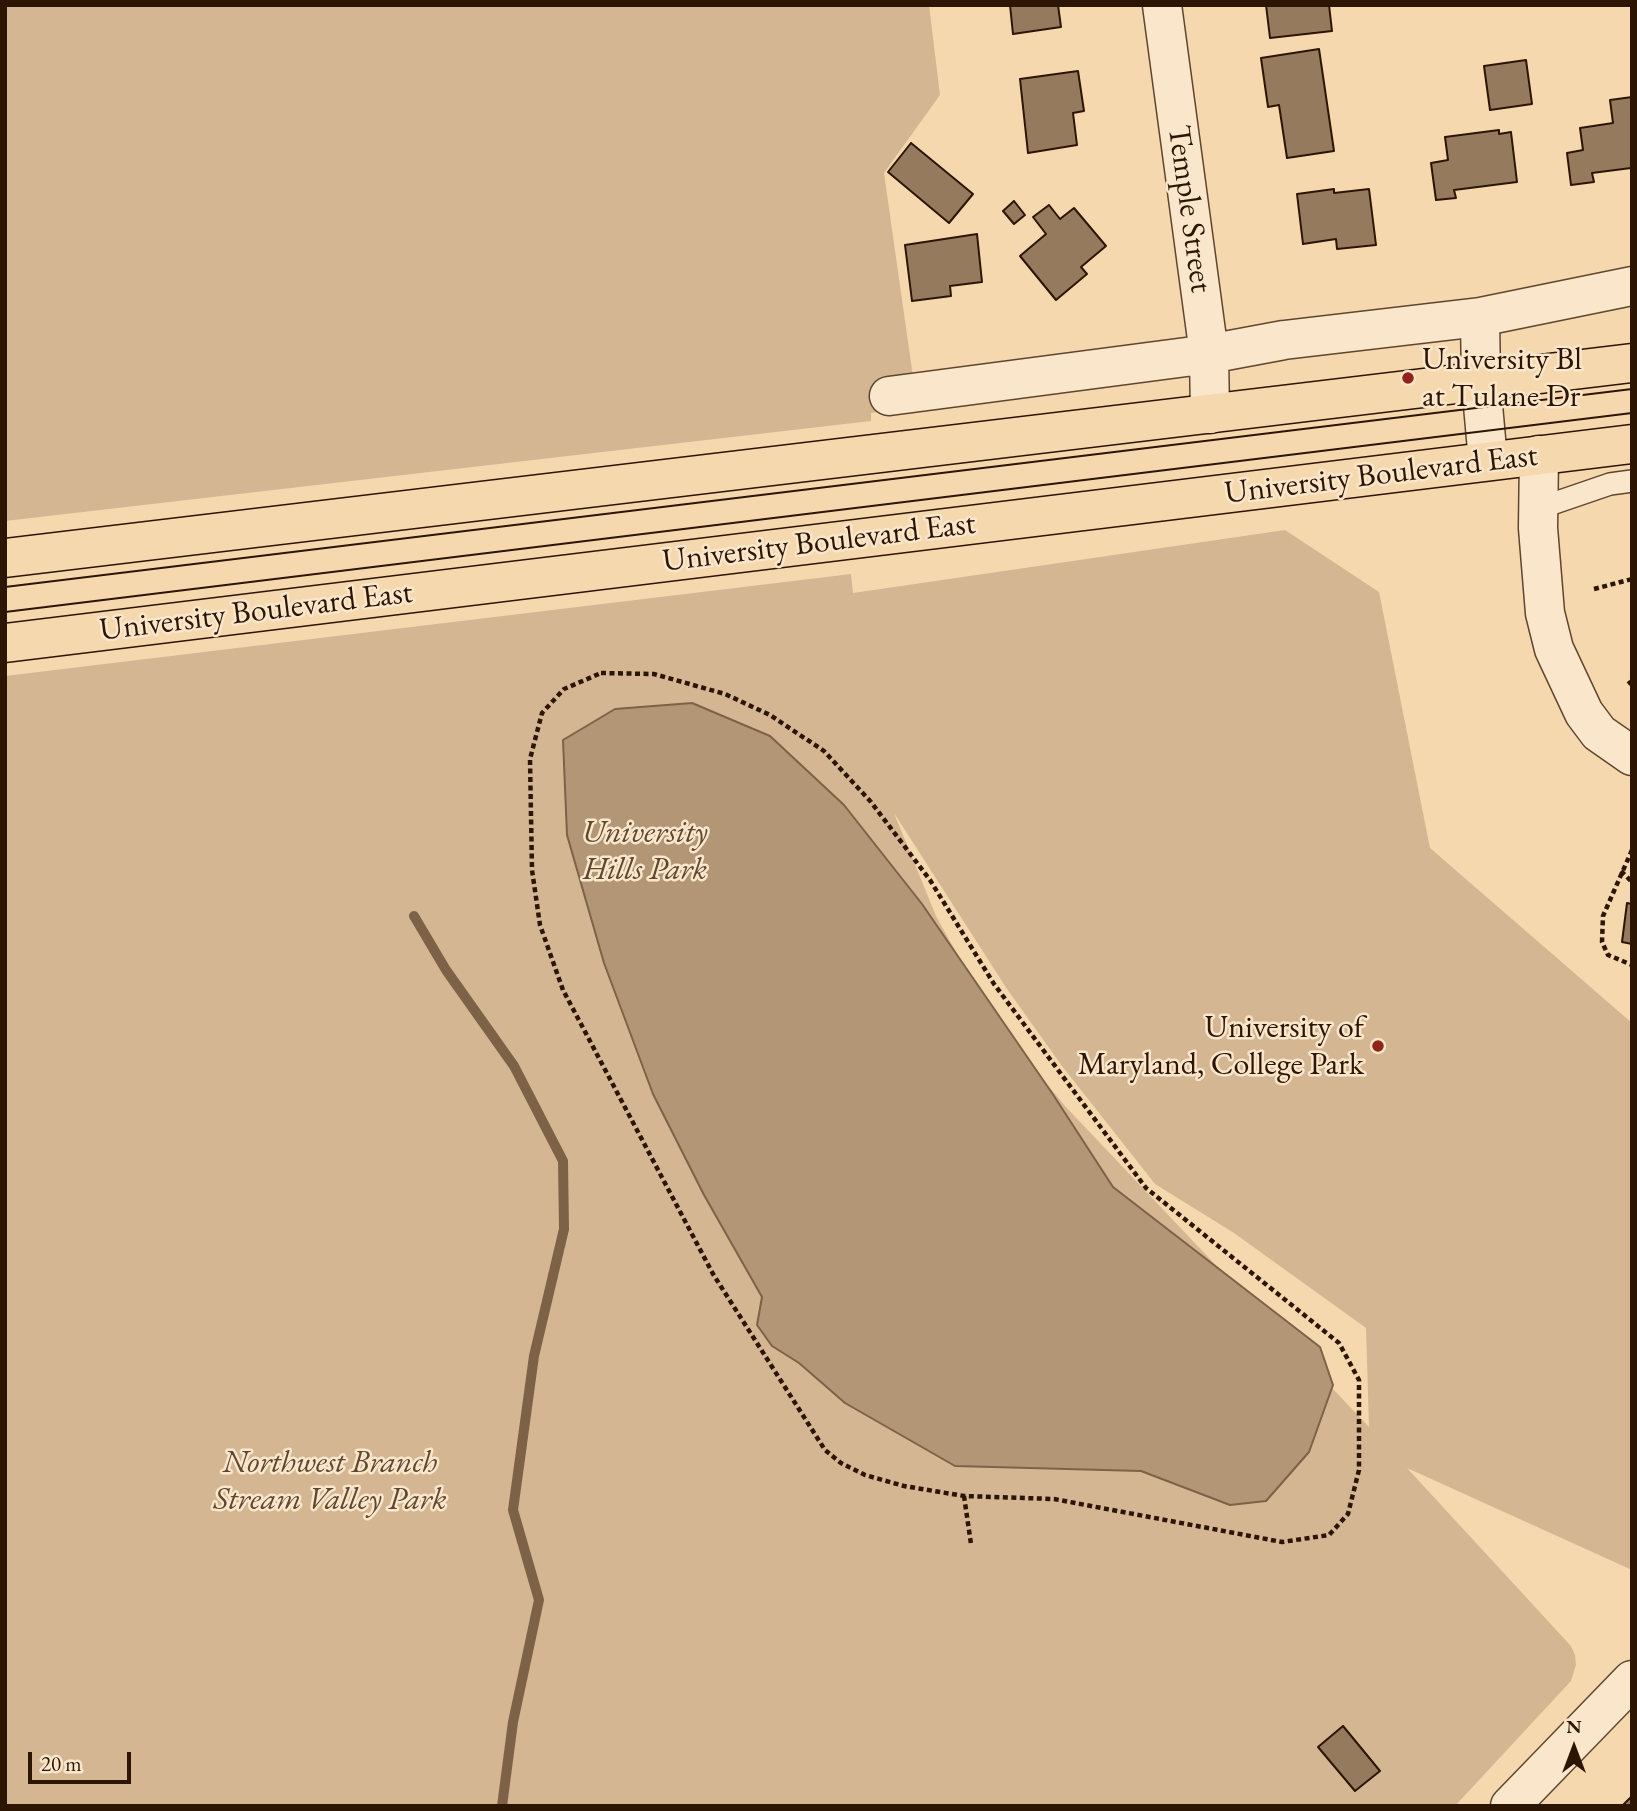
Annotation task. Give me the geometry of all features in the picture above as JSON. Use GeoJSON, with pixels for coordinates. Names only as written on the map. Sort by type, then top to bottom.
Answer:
{"type":"FeatureCollection","features":[{"type":"Feature","properties":{"kind":"main road"},"geometry":{"type":"LineString","coordinates":[[5,558],[1632,363]]}},
{"type":"Feature","properties":{"kind":"main road","name":"University Boulevard East"},"geometry":{"type":"LineString","coordinates":[[5,643],[1632,444]]}},
{"type":"Feature","properties":{"kind":"street","name":"Temple Street"},"geometry":{"type":"LineString","coordinates":[[1162,5],[1209,354],[1210,414]]}},
{"type":"Feature","properties":{"kind":"street"},"geometry":{"type":"LineString","coordinates":[[889,396],[1209,354],[1284,340],[1480,317],[1632,286]]}},
{"type":"Feature","properties":{"kind":"street"},"geometry":{"type":"LineString","coordinates":[[1480,317],[1481,383],[1488,461]]}},
{"type":"Feature","properties":{"kind":"street"},"geometry":{"type":"LineString","coordinates":[[1539,455],[1538,518],[1545,612],[1558,659],[1570,689],[1599,733],[1632,755]]}},
{"type":"Feature","properties":{"kind":"street"},"geometry":{"type":"LineString","coordinates":[[1510,1806],[1632,1680]]}},
{"type":"Feature","properties":{"kind":"lane"},"geometry":{"type":"LineString","coordinates":[[1538,518],[1610,484],[1632,481]]}},
{"type":"Feature","properties":{"kind":"path"},"geometry":{"type":"LineString","coordinates":[[1594,589],[1632,579]]}},
{"type":"Feature","properties":{"kind":"path"},"geometry":{"type":"LineString","coordinates":[[601,673],[654,674],[724,694],[771,715],[824,751],[871,802],[930,880],[1002,995],[1146,1188],[1339,1343],[1359,1380],[1361,1434],[1355,1491],[1340,1525],[1329,1535],[1313,1540],[1282,1542],[1054,1499],[964,1496],[904,1486],[865,1475],[841,1463],[825,1450],[713,1275],[563,990],[540,925],[533,870],[530,759],[542,713],[564,689],[601,673]]}},
{"type":"Feature","properties":{"kind":"path"},"geometry":{"type":"LineString","coordinates":[[1632,850],[1603,916],[1602,942],[1608,955],[1632,965]]}},
{"type":"Feature","properties":{"kind":"path"},"geometry":{"type":"LineString","coordinates":[[1621,871],[1632,882]]}},
{"type":"Feature","properties":{"kind":"path"},"geometry":{"type":"LineString","coordinates":[[964,1496],[971,1544]]}},
{"type":"Feature","properties":{"kind":"green space"},"geometry":{"type":"Polygon","coordinates":[[[5,5],[929,5],[940,95],[884,173],[917,405],[871,413],[871,421],[5,521],[5,5]]]}},
{"type":"Feature","properties":{"kind":"green space"},"geometry":{"type":"Polygon","coordinates":[[[1285,530],[1379,592],[1430,848],[1632,1023],[1632,1570],[1407,1468],[1571,1646],[1576,1665],[1571,1681],[1455,1806],[5,1806],[5,676],[851,574],[853,593],[1285,530]],[[894,813],[936,916],[966,970],[1026,1059],[1066,1107],[1369,1427],[1366,1328],[1234,1233],[1155,1184],[1062,1066],[1007,989],[894,813]]]}},
{"type":"Feature","properties":{"kind":"shaded area"},"geometry":{"type":"Polygon","coordinates":[[[692,703],[770,736],[844,805],[922,904],[1113,1187],[1320,1347],[1333,1385],[1309,1452],[1266,1501],[1230,1505],[1141,1471],[955,1466],[845,1403],[799,1363],[772,1346],[757,1325],[762,1297],[704,1195],[653,1094],[604,963],[567,835],[563,740],[615,709],[692,703]]]}},
{"type":"Feature","properties":{"kind":"building"},"geometry":{"type":"Polygon","coordinates":[[[1010,5],[1058,5],[1061,27],[1013,34],[1010,5]]]}},
{"type":"Feature","properties":{"kind":"building"},"geometry":{"type":"Polygon","coordinates":[[[1266,5],[1329,5],[1332,31],[1270,38],[1266,5]]]}},
{"type":"Feature","properties":{"kind":"building"},"geometry":{"type":"Polygon","coordinates":[[[1319,49],[1334,151],[1287,158],[1279,105],[1268,107],[1261,58],[1319,49]]]}},
{"type":"Feature","properties":{"kind":"building"},"geometry":{"type":"Polygon","coordinates":[[[1526,60],[1532,104],[1490,110],[1484,66],[1526,60]]]}},
{"type":"Feature","properties":{"kind":"building"},"geometry":{"type":"Polygon","coordinates":[[[1078,71],[1084,111],[1073,113],[1077,145],[1028,153],[1020,79],[1078,71]]]}},
{"type":"Feature","properties":{"kind":"building"},"geometry":{"type":"Polygon","coordinates":[[[1632,97],[1632,173],[1631,168],[1592,173],[1594,182],[1571,185],[1567,153],[1583,150],[1580,128],[1613,123],[1610,100],[1632,97]]]}},
{"type":"Feature","properties":{"kind":"building"},"geometry":{"type":"Polygon","coordinates":[[[1499,130],[1499,134],[1511,132],[1517,182],[1454,190],[1456,198],[1436,200],[1431,163],[1448,160],[1445,137],[1499,130]]]}},
{"type":"Feature","properties":{"kind":"building"},"geometry":{"type":"Polygon","coordinates":[[[911,143],[973,194],[949,223],[888,172],[911,143]]]}},
{"type":"Feature","properties":{"kind":"building"},"geometry":{"type":"Polygon","coordinates":[[[1334,189],[1334,193],[1369,189],[1376,245],[1337,249],[1336,239],[1303,244],[1297,194],[1334,189]]]}},
{"type":"Feature","properties":{"kind":"building"},"geometry":{"type":"Polygon","coordinates":[[[1014,201],[1025,215],[1014,224],[1003,211],[1014,201]]]}},
{"type":"Feature","properties":{"kind":"building"},"geometry":{"type":"Polygon","coordinates":[[[1049,205],[1060,219],[1074,208],[1106,246],[1081,267],[1087,274],[1056,300],[1020,256],[1046,234],[1033,217],[1049,205]]]}},
{"type":"Feature","properties":{"kind":"building"},"geometry":{"type":"Polygon","coordinates":[[[977,234],[982,282],[950,286],[951,296],[912,301],[905,245],[977,234]]]}},
{"type":"Feature","properties":{"kind":"building"},"geometry":{"type":"Polygon","coordinates":[[[1627,903],[1632,904],[1632,944],[1622,942],[1627,903]]]}},
{"type":"Feature","properties":{"kind":"building"},"geometry":{"type":"Polygon","coordinates":[[[1343,1726],[1380,1771],[1355,1791],[1318,1747],[1343,1726]]]}},
{"type":"Feature","properties":{"kind":"building"},"geometry":{"type":"Polygon","coordinates":[[[1632,1796],[1632,1806],[1622,1806],[1632,1796]]]}},
{"type":"Feature","properties":{"kind":"waterway"},"geometry":{"type":"LineString","coordinates":[[414,916],[446,970],[514,1066],[563,1161],[564,1229],[534,1356],[513,1510],[539,1600],[513,1722],[502,1806]]}},
{"type":"Feature","properties":{"kind":"tram line"},"geometry":{"type":"LineString","coordinates":[[5,587],[1632,389]]}},
{"type":"Feature","properties":{"kind":"tram line"},"geometry":{"type":"LineString","coordinates":[[5,612],[1632,413]]}},
{"type":"Feature","properties":{"kind":"place","name":"University Bl at Tulane Dr"},"geometry":{"type":"Point","coordinates":[1408,378]}},
{"type":"Feature","properties":{"kind":"place","name":"University of Maryland, College Park"},"geometry":{"type":"Point","coordinates":[1378,1046]}},
{"type":"Feature","properties":{"kind":"park label","name":"University Hills Park"},"geometry":{"type":"Point","coordinates":[645,852]}},
{"type":"Feature","properties":{"kind":"park label","name":"Northwest Branch Stream Valley Park"},"geometry":{"type":"Point","coordinates":[330,1482]}}]}
